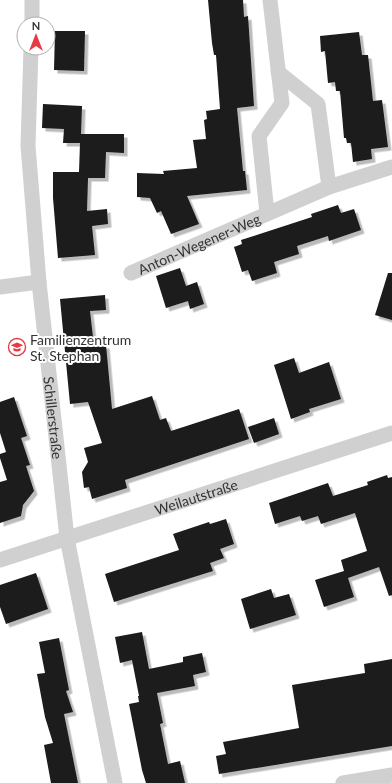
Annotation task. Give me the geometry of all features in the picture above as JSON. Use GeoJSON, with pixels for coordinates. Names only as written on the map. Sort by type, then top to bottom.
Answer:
{"type":"FeatureCollection","features":[{"type":"Feature","properties":{"kind":"street"},"geometry":{"type":"LineString","coordinates":[[32,0],[32,16]]}},
{"type":"Feature","properties":{"kind":"street","name":"Anton-Wegener-Weg"},"geometry":{"type":"LineString","coordinates":[[268,213],[260,136],[282,103],[270,0]]}},
{"type":"Feature","properties":{"kind":"street","name":"Schillerstraße"},"geometry":{"type":"LineString","coordinates":[[31,56],[28,146],[39,282],[67,538],[115,783]]}},
{"type":"Feature","properties":{"kind":"street"},"geometry":{"type":"LineString","coordinates":[[278,72],[318,104],[329,187]]}},
{"type":"Feature","properties":{"kind":"street","name":"Anton-Wegener-Weg"},"geometry":{"type":"LineString","coordinates":[[131,273],[329,187],[392,167]]}},
{"type":"Feature","properties":{"kind":"street"},"geometry":{"type":"LineString","coordinates":[[0,287],[39,282]]}},
{"type":"Feature","properties":{"kind":"street","name":"Weilautstraße"},"geometry":{"type":"LineString","coordinates":[[0,560],[392,433]]}},
{"type":"Feature","properties":{"kind":"street"},"geometry":{"type":"LineString","coordinates":[[343,783],[392,776]]}},
{"type":"Feature","properties":{"kind":"building"},"geometry":{"type":"Polygon","coordinates":[[[208,0],[243,0],[244,17],[248,16],[254,106],[237,108],[243,171],[245,171],[247,190],[187,196],[199,224],[171,234],[161,211],[157,213],[150,198],[137,197],[137,173],[164,174],[163,171],[197,168],[193,140],[206,139],[204,120],[207,119],[206,111],[220,109],[216,55],[214,55],[212,43],[208,0]]]}},
{"type":"Feature","properties":{"kind":"building"},"geometry":{"type":"Polygon","coordinates":[[[56,31],[85,31],[84,71],[54,70],[54,56],[56,56],[56,31]]]}},
{"type":"Feature","properties":{"kind":"building"},"geometry":{"type":"Polygon","coordinates":[[[359,32],[362,55],[368,55],[373,101],[382,100],[388,147],[371,149],[372,159],[353,162],[351,143],[347,143],[346,138],[344,138],[340,91],[336,91],[335,82],[328,83],[325,51],[321,52],[320,36],[359,32]]]}},
{"type":"Feature","properties":{"kind":"building"},"geometry":{"type":"Polygon","coordinates":[[[43,104],[82,106],[81,134],[124,134],[124,153],[106,152],[105,178],[88,178],[87,211],[107,209],[108,224],[92,226],[95,255],[58,258],[53,198],[53,172],[79,172],[80,143],[63,143],[64,129],[42,128],[43,104]]]}},
{"type":"Feature","properties":{"kind":"building"},"geometry":{"type":"Polygon","coordinates":[[[338,205],[341,213],[354,209],[361,230],[329,241],[328,236],[297,246],[299,254],[274,262],[277,273],[252,281],[248,270],[242,272],[234,247],[242,244],[241,240],[312,217],[311,214],[338,205]]]}},
{"type":"Feature","properties":{"kind":"building"},"geometry":{"type":"Polygon","coordinates":[[[180,268],[186,286],[197,282],[204,304],[190,309],[188,301],[166,308],[156,276],[180,268]]]}},
{"type":"Feature","properties":{"kind":"building"},"geometry":{"type":"Polygon","coordinates":[[[388,273],[392,273],[392,320],[375,315],[388,273]]]}},
{"type":"Feature","properties":{"kind":"building"},"geometry":{"type":"Polygon","coordinates":[[[105,295],[106,310],[90,311],[94,346],[106,345],[112,409],[152,396],[160,420],[166,418],[171,431],[239,409],[249,439],[125,480],[127,488],[92,499],[89,487],[84,488],[82,472],[88,462],[84,448],[102,443],[88,402],[70,404],[60,299],[105,295]]]}},
{"type":"Feature","properties":{"kind":"building"},"geometry":{"type":"Polygon","coordinates":[[[294,358],[299,373],[329,362],[341,399],[309,409],[310,412],[291,419],[274,365],[294,358]]]}},
{"type":"Feature","properties":{"kind":"building"},"geometry":{"type":"Polygon","coordinates":[[[14,397],[27,436],[21,438],[30,465],[26,466],[34,491],[23,505],[21,516],[0,523],[0,482],[7,480],[0,458],[0,454],[6,452],[0,433],[0,402],[14,397]]]}},
{"type":"Feature","properties":{"kind":"building"},"geometry":{"type":"Polygon","coordinates":[[[274,418],[279,434],[254,443],[248,427],[274,418]]]}},
{"type":"Feature","properties":{"kind":"building"},"geometry":{"type":"Polygon","coordinates":[[[387,475],[388,478],[392,477],[392,595],[389,596],[379,567],[348,578],[354,597],[324,607],[315,580],[344,571],[341,560],[367,551],[355,513],[321,524],[318,516],[302,521],[300,516],[275,524],[269,503],[328,483],[333,496],[368,485],[367,482],[387,475]]]}},
{"type":"Feature","properties":{"kind":"building"},"geometry":{"type":"Polygon","coordinates":[[[226,519],[234,544],[220,549],[224,558],[210,563],[213,571],[114,602],[105,574],[179,550],[173,534],[209,522],[210,524],[226,519]]]}},
{"type":"Feature","properties":{"kind":"building"},"geometry":{"type":"Polygon","coordinates":[[[36,573],[48,609],[6,624],[0,607],[0,585],[36,573]]]}},
{"type":"Feature","properties":{"kind":"building"},"geometry":{"type":"Polygon","coordinates":[[[271,589],[274,598],[289,594],[296,615],[250,629],[241,599],[271,589]]]}},
{"type":"Feature","properties":{"kind":"building"},"geometry":{"type":"Polygon","coordinates":[[[142,632],[149,669],[183,662],[183,657],[202,653],[206,672],[193,675],[195,686],[157,693],[163,723],[160,724],[168,764],[180,761],[185,783],[146,783],[142,770],[129,704],[139,702],[132,660],[120,663],[115,637],[142,632]]]}},
{"type":"Feature","properties":{"kind":"building"},"geometry":{"type":"Polygon","coordinates":[[[59,638],[69,690],[66,691],[73,712],[64,714],[78,783],[51,783],[44,745],[53,743],[45,717],[37,674],[45,673],[39,642],[59,638]]]}},
{"type":"Feature","properties":{"kind":"building"},"geometry":{"type":"Polygon","coordinates":[[[392,659],[392,746],[219,774],[216,756],[226,754],[223,742],[299,728],[292,685],[365,673],[364,664],[392,659]]]}},
{"type":"Feature","properties":{"kind":"place","name":"Familienzentrum St. Stephan"},"geometry":{"type":"Point","coordinates":[17,347]}}]}
